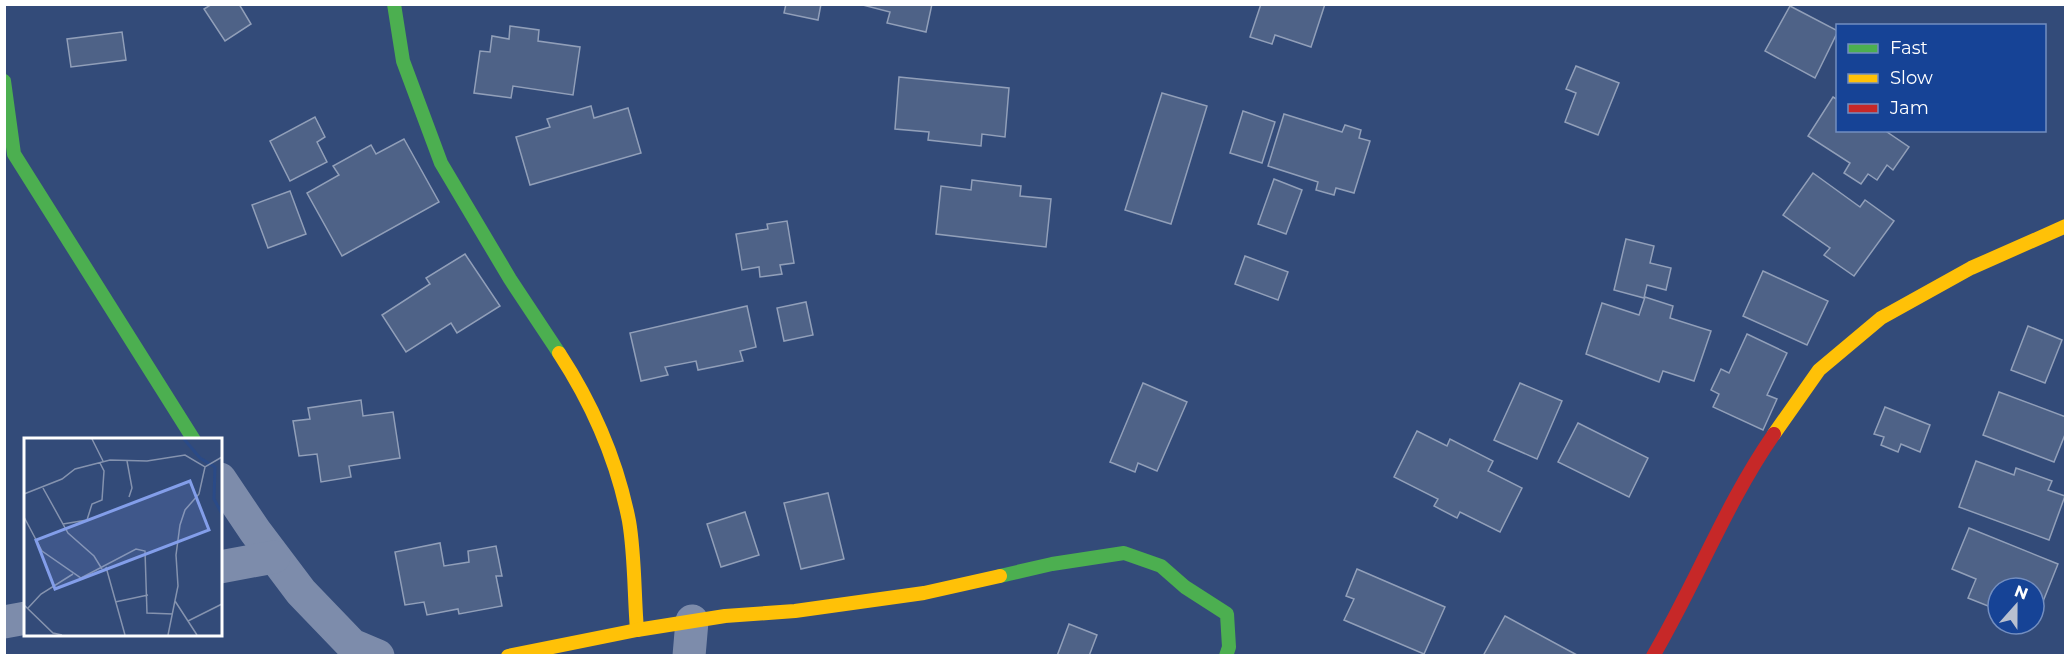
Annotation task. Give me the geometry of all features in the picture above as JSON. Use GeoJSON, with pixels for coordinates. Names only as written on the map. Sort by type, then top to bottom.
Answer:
{"type":"FeatureCollection","features":[{"type":"Feature","properties":{"kind":"street"},"geometry":{"type":"LineString","coordinates":[[394,4],[403,61],[441,163],[510,279],[579,384],[610,449],[629,522],[637,630]]}},
{"type":"Feature","properties":{"kind":"street"},"geometry":{"type":"LineString","coordinates":[[4,81],[7,117],[14,154],[193,438]]}},
{"type":"Feature","properties":{"kind":"street"},"geometry":{"type":"LineString","coordinates":[[1653,656],[1677,615],[1750,468],[1819,370],[1881,318],[1971,268],[2025,242],[2066,226]]}},
{"type":"Feature","properties":{"kind":"street"},"geometry":{"type":"LineString","coordinates":[[222,482],[274,557],[302,592],[352,645],[378,656]]}},
{"type":"Feature","properties":{"kind":"street"},"geometry":{"type":"LineString","coordinates":[[508,656],[692,621],[795,611],[924,593],[1052,564],[1124,553],[1161,566],[1185,587],[1227,614],[1229,648],[1226,656]]}},
{"type":"Feature","properties":{"kind":"street"},"geometry":{"type":"LineString","coordinates":[[222,567],[274,557]]}},
{"type":"Feature","properties":{"kind":"street"},"geometry":{"type":"LineString","coordinates":[[4,622],[24,618]]}},
{"type":"Feature","properties":{"kind":"street"},"geometry":{"type":"LineString","coordinates":[[689,656],[692,621]]}},
{"type":"Feature","properties":{"kind":"building"},"geometry":{"type":"Polygon","coordinates":[[[212,4],[239,4],[251,24],[225,41],[204,9],[212,4]]]}},
{"type":"Feature","properties":{"kind":"building"},"geometry":{"type":"Polygon","coordinates":[[[786,4],[821,4],[818,20],[784,13],[786,4]]]}},
{"type":"Feature","properties":{"kind":"building"},"geometry":{"type":"Polygon","coordinates":[[[859,4],[932,4],[926,32],[887,23],[890,12],[859,4]]]}},
{"type":"Feature","properties":{"kind":"building"},"geometry":{"type":"Polygon","coordinates":[[[1261,4],[1325,4],[1311,47],[1275,35],[1272,44],[1250,37],[1261,4]]]}},
{"type":"Feature","properties":{"kind":"building"},"geometry":{"type":"Polygon","coordinates":[[[1790,6],[1836,30],[1836,35],[1815,78],[1765,51],[1790,6]]]}},
{"type":"Feature","properties":{"kind":"building"},"geometry":{"type":"Polygon","coordinates":[[[510,26],[539,30],[538,41],[580,47],[573,95],[513,86],[511,98],[474,93],[480,51],[490,52],[492,36],[509,39],[510,26]]]}},
{"type":"Feature","properties":{"kind":"building"},"geometry":{"type":"Polygon","coordinates":[[[122,32],[126,60],[71,67],[67,39],[122,32]]]}},
{"type":"Feature","properties":{"kind":"building"},"geometry":{"type":"Polygon","coordinates":[[[1576,66],[1619,83],[1598,135],[1565,122],[1576,93],[1566,89],[1576,66]]]}},
{"type":"Feature","properties":{"kind":"building"},"geometry":{"type":"Polygon","coordinates":[[[899,77],[1009,88],[1005,137],[982,134],[981,146],[928,140],[929,132],[895,129],[899,77]]]}},
{"type":"Feature","properties":{"kind":"building"},"geometry":{"type":"Polygon","coordinates":[[[1162,93],[1207,106],[1171,224],[1125,210],[1162,93]]]}},
{"type":"Feature","properties":{"kind":"building"},"geometry":{"type":"Polygon","coordinates":[[[1833,97],[1836,99],[1836,132],[1887,132],[1909,147],[1893,170],[1887,165],[1877,180],[1868,174],[1861,184],[1844,173],[1850,163],[1808,136],[1833,97]]]}},
{"type":"Feature","properties":{"kind":"building"},"geometry":{"type":"Polygon","coordinates":[[[591,106],[594,118],[628,108],[641,153],[530,185],[516,137],[550,127],[547,119],[591,106]]]}},
{"type":"Feature","properties":{"kind":"building"},"geometry":{"type":"Polygon","coordinates":[[[1243,111],[1275,122],[1262,163],[1230,153],[1243,111]]]}},
{"type":"Feature","properties":{"kind":"building"},"geometry":{"type":"Polygon","coordinates":[[[1284,114],[1342,132],[1345,125],[1361,130],[1359,138],[1370,141],[1354,193],[1336,188],[1334,195],[1316,190],[1318,182],[1268,166],[1284,114]]]}},
{"type":"Feature","properties":{"kind":"building"},"geometry":{"type":"Polygon","coordinates":[[[315,117],[325,137],[317,142],[327,162],[290,181],[270,141],[315,117]]]}},
{"type":"Feature","properties":{"kind":"building"},"geometry":{"type":"Polygon","coordinates":[[[404,139],[439,202],[342,256],[307,193],[339,175],[333,166],[371,145],[376,154],[404,139]]]}},
{"type":"Feature","properties":{"kind":"building"},"geometry":{"type":"Polygon","coordinates":[[[1813,173],[1860,207],[1865,200],[1894,221],[1854,276],[1824,255],[1830,248],[1783,215],[1813,173]]]}},
{"type":"Feature","properties":{"kind":"building"},"geometry":{"type":"Polygon","coordinates":[[[1274,179],[1302,190],[1286,234],[1258,224],[1274,179]]]}},
{"type":"Feature","properties":{"kind":"building"},"geometry":{"type":"Polygon","coordinates":[[[972,180],[1021,186],[1020,196],[1051,199],[1046,247],[936,234],[941,186],[971,190],[972,180]]]}},
{"type":"Feature","properties":{"kind":"building"},"geometry":{"type":"Polygon","coordinates":[[[290,191],[306,234],[268,248],[252,205],[290,191]]]}},
{"type":"Feature","properties":{"kind":"building"},"geometry":{"type":"Polygon","coordinates":[[[787,221],[794,263],[780,265],[782,274],[760,277],[759,267],[742,270],[736,234],[768,229],[767,224],[787,221]]]}},
{"type":"Feature","properties":{"kind":"building"},"geometry":{"type":"Polygon","coordinates":[[[1626,239],[1654,246],[1650,263],[1671,268],[1666,290],[1647,285],[1644,298],[1614,290],[1626,239]]]}},
{"type":"Feature","properties":{"kind":"building"},"geometry":{"type":"Polygon","coordinates":[[[465,254],[500,306],[457,333],[451,323],[406,352],[382,315],[430,284],[426,278],[465,254]]]}},
{"type":"Feature","properties":{"kind":"building"},"geometry":{"type":"Polygon","coordinates":[[[1245,256],[1288,272],[1278,300],[1235,284],[1245,256]]]}},
{"type":"Feature","properties":{"kind":"building"},"geometry":{"type":"Polygon","coordinates":[[[1763,271],[1828,301],[1807,345],[1743,316],[1763,271]]]}},
{"type":"Feature","properties":{"kind":"building"},"geometry":{"type":"Polygon","coordinates":[[[1645,297],[1673,306],[1670,318],[1711,331],[1694,381],[1663,371],[1659,382],[1586,354],[1602,303],[1639,315],[1645,297]]]}},
{"type":"Feature","properties":{"kind":"building"},"geometry":{"type":"Polygon","coordinates":[[[806,302],[813,335],[784,341],[777,308],[806,302]]]}},
{"type":"Feature","properties":{"kind":"building"},"geometry":{"type":"Polygon","coordinates":[[[747,306],[756,347],[740,351],[743,361],[698,370],[696,361],[665,367],[668,375],[641,381],[630,333],[747,306]]]}},
{"type":"Feature","properties":{"kind":"building"},"geometry":{"type":"Polygon","coordinates":[[[2028,326],[2062,340],[2045,383],[2011,370],[2028,326]]]}},
{"type":"Feature","properties":{"kind":"building"},"geometry":{"type":"Polygon","coordinates":[[[1747,334],[1787,353],[1767,395],[1777,399],[1763,430],[1713,407],[1719,394],[1711,390],[1721,369],[1729,373],[1747,334]]]}},
{"type":"Feature","properties":{"kind":"building"},"geometry":{"type":"Polygon","coordinates":[[[1143,383],[1187,402],[1157,471],[1138,463],[1135,472],[1110,462],[1143,383]]]}},
{"type":"Feature","properties":{"kind":"building"},"geometry":{"type":"Polygon","coordinates":[[[1520,383],[1562,401],[1537,459],[1494,440],[1520,383]]]}},
{"type":"Feature","properties":{"kind":"building"},"geometry":{"type":"Polygon","coordinates":[[[1999,392],[2066,417],[2066,432],[2054,462],[1983,435],[1999,392]]]}},
{"type":"Feature","properties":{"kind":"building"},"geometry":{"type":"Polygon","coordinates":[[[361,400],[363,416],[393,412],[400,458],[349,466],[351,477],[321,482],[317,454],[299,456],[293,421],[310,419],[308,408],[361,400]]]}},
{"type":"Feature","properties":{"kind":"building"},"geometry":{"type":"Polygon","coordinates":[[[1885,407],[1930,425],[1920,452],[1901,444],[1898,452],[1881,445],[1884,437],[1874,434],[1885,407]]]}},
{"type":"Feature","properties":{"kind":"building"},"geometry":{"type":"Polygon","coordinates":[[[1578,423],[1648,458],[1629,497],[1558,462],[1578,423]]]}},
{"type":"Feature","properties":{"kind":"building"},"geometry":{"type":"Polygon","coordinates":[[[1417,431],[1447,446],[1450,439],[1493,461],[1488,471],[1522,488],[1500,532],[1460,512],[1457,518],[1434,506],[1438,499],[1394,477],[1417,431]]]}},
{"type":"Feature","properties":{"kind":"building"},"geometry":{"type":"Polygon","coordinates":[[[1976,461],[2014,475],[2016,468],[2052,481],[2048,490],[2065,496],[2049,540],[1959,507],[1976,461]]]}},
{"type":"Feature","properties":{"kind":"building"},"geometry":{"type":"Polygon","coordinates":[[[828,493],[844,559],[801,569],[784,503],[828,493]]]}},
{"type":"Feature","properties":{"kind":"building"},"geometry":{"type":"Polygon","coordinates":[[[745,512],[759,555],[721,567],[707,524],[745,512]]]}},
{"type":"Feature","properties":{"kind":"building"},"geometry":{"type":"Polygon","coordinates":[[[1969,528],[2058,564],[2046,594],[2046,576],[1986,576],[1986,605],[1968,598],[1976,579],[1952,569],[1969,528]]]}},
{"type":"Feature","properties":{"kind":"building"},"geometry":{"type":"Polygon","coordinates":[[[440,543],[444,566],[469,562],[468,551],[496,546],[502,576],[496,576],[502,606],[459,614],[458,609],[427,615],[424,602],[405,605],[395,552],[440,543]]]}},
{"type":"Feature","properties":{"kind":"building"},"geometry":{"type":"Polygon","coordinates":[[[1357,569],[1445,607],[1424,654],[1344,620],[1354,599],[1346,596],[1357,569]]]}},
{"type":"Feature","properties":{"kind":"building"},"geometry":{"type":"Polygon","coordinates":[[[1505,616],[1577,655],[1577,656],[1483,656],[1505,616]]]}},
{"type":"Feature","properties":{"kind":"building"},"geometry":{"type":"Polygon","coordinates":[[[1069,624],[1097,635],[1089,656],[1057,656],[1069,624]]]}},
{"type":"Feature","properties":{"kind":"traffic: fast"},"geometry":{"type":"LineString","coordinates":[[394,4],[403,61],[441,163],[510,279],[559,353]]}},
{"type":"Feature","properties":{"kind":"traffic: fast"},"geometry":{"type":"LineString","coordinates":[[4,81],[14,154],[193,438]]}},
{"type":"Feature","properties":{"kind":"traffic: fast"},"geometry":{"type":"LineString","coordinates":[[1000,576],[1052,564],[1124,553],[1161,566],[1185,587],[1227,614],[1229,647],[1226,656]]}},
{"type":"Feature","properties":{"kind":"traffic: slow"},"geometry":{"type":"LineString","coordinates":[[1774,434],[1819,370],[1881,318],[1971,268],[2066,226]]}},
{"type":"Feature","properties":{"kind":"traffic: slow"},"geometry":{"type":"LineString","coordinates":[[559,353],[593,413],[618,476],[631,534],[637,630]]}},
{"type":"Feature","properties":{"kind":"traffic: slow"},"geometry":{"type":"LineString","coordinates":[[508,656],[637,630],[725,616],[795,611],[924,593],[1000,576]]}},
{"type":"Feature","properties":{"kind":"traffic: jam"},"geometry":{"type":"LineString","coordinates":[[1653,656],[1726,515],[1774,434]]}}]}
